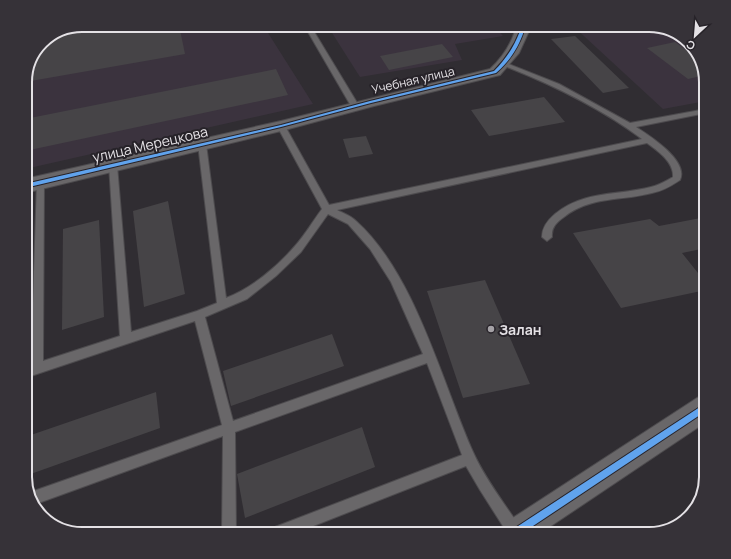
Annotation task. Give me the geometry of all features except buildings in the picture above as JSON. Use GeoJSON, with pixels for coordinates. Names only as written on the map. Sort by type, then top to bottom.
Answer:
{"type":"FeatureCollection","features":[{"type":"Feature","properties":{"kind":"street","name":"Учебная улица"},"geometry":{"type":"LineString","coordinates":[[280,126],[495,72],[509,60],[522,32]]}},
{"type":"Feature","properties":{"kind":"street","name":"улица Мерецкова"},"geometry":{"type":"LineString","coordinates":[[32,184],[280,126]]}},
{"type":"Feature","properties":{"kind":"street"},"geometry":{"type":"LineString","coordinates":[[525,527],[699,412]]}},
{"type":"Feature","properties":{"kind":"lane"},"geometry":{"type":"LineString","coordinates":[[310,32],[355,106]]}},
{"type":"Feature","properties":{"kind":"lane"},"geometry":{"type":"LineString","coordinates":[[504,64],[545,79],[630,126],[673,161],[677,169],[677,178],[671,184],[655,189],[616,194],[584,201],[572,206],[561,213],[549,225],[547,236]]}},
{"type":"Feature","properties":{"kind":"lane"},"geometry":{"type":"LineString","coordinates":[[630,126],[699,112]]}},
{"type":"Feature","properties":{"kind":"lane"},"geometry":{"type":"LineString","coordinates":[[280,126],[327,209],[336,211],[352,222],[372,242],[392,273],[429,357],[469,459],[512,527]]}},
{"type":"Feature","properties":{"kind":"lane"},"geometry":{"type":"LineString","coordinates":[[32,368],[126,340],[199,315],[243,296],[273,273],[298,248],[327,209],[648,140]]}},
{"type":"Feature","properties":{"kind":"lane"},"geometry":{"type":"LineString","coordinates":[[202,144],[222,304]]}},
{"type":"Feature","properties":{"kind":"lane"},"geometry":{"type":"LineString","coordinates":[[112,165],[126,340]]}},
{"type":"Feature","properties":{"kind":"lane"},"geometry":{"type":"LineString","coordinates":[[32,184],[37,366]]}},
{"type":"Feature","properties":{"kind":"lane"},"geometry":{"type":"LineString","coordinates":[[199,315],[228,429],[229,527]]}},
{"type":"Feature","properties":{"kind":"lane"},"geometry":{"type":"LineString","coordinates":[[37,497],[429,357]]}},
{"type":"Feature","properties":{"kind":"lane"},"geometry":{"type":"LineString","coordinates":[[293,527],[469,459]]}},
{"type":"Feature","properties":{"kind":"shaded area"},"geometry":{"type":"Polygon","coordinates":[[[267,32],[313,104],[32,167],[33,72],[40,54],[46,46],[54,40],[72,33],[267,32]]]}},
{"type":"Feature","properties":{"kind":"shaded area"},"geometry":{"type":"Polygon","coordinates":[[[331,32],[499,32],[503,36],[455,44],[462,60],[360,77],[331,32]]]}},
{"type":"Feature","properties":{"kind":"shaded area"},"geometry":{"type":"Polygon","coordinates":[[[580,32],[650,32],[659,33],[675,40],[675,56],[692,56],[694,60],[699,75],[699,102],[663,109],[580,32]]]}},
{"type":"Feature","properties":{"kind":"cycle path"},"geometry":{"type":"LineString","coordinates":[[32,184],[281,126],[370,102],[495,72],[509,58],[522,32]]}},
{"type":"Feature","properties":{"kind":"cycle path"},"geometry":{"type":"LineString","coordinates":[[524,527],[699,412]]}},
{"type":"Feature","properties":{"kind":"place","name":"Залан"},"geometry":{"type":"Point","coordinates":[491,329]}}]}
